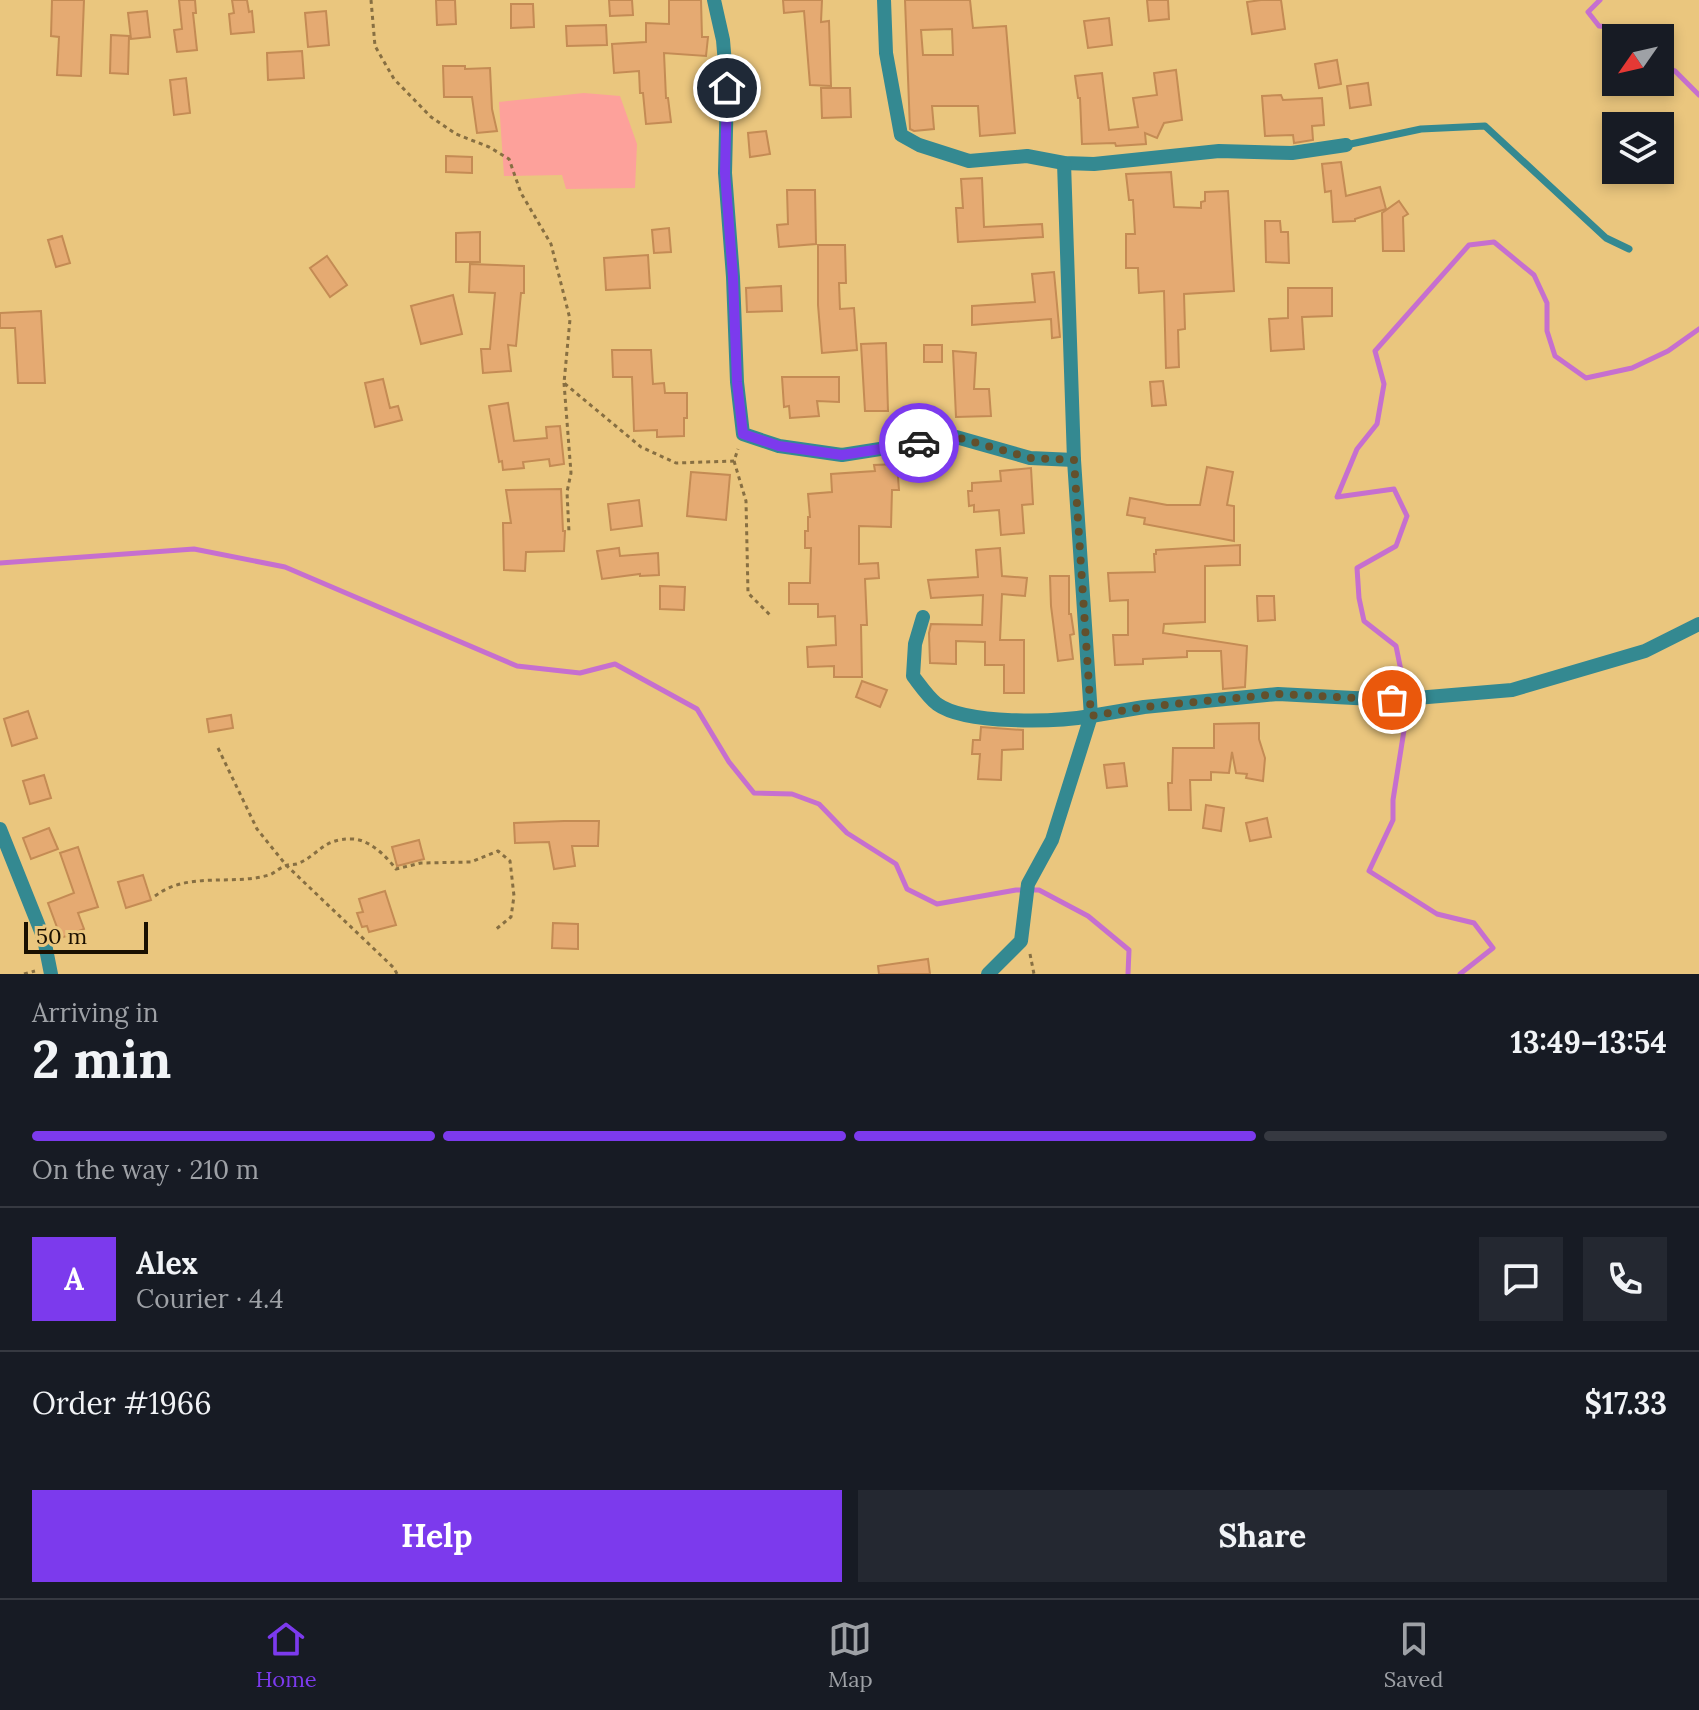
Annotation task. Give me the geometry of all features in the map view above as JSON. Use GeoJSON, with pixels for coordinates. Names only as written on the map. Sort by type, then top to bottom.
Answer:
{"type":"FeatureCollection","features":[{"type":"Feature","properties":{"kind":"street"},"geometry":{"type":"LineString","coordinates":[[714,0],[723,40],[727,88],[725,173],[737,382],[743,434],[779,446],[842,455],[956,437],[1030,458],[1074,460]]}},
{"type":"Feature","properties":{"kind":"street"},"geometry":{"type":"LineString","coordinates":[[884,0],[886,53],[901,135],[919,145],[969,161],[1027,156],[1064,163],[1094,164],[1219,151],[1292,153],[1346,145]]}},
{"type":"Feature","properties":{"kind":"street"},"geometry":{"type":"LineString","coordinates":[[988,974],[1021,941],[1028,884],[1052,840],[1091,716],[1074,460],[1064,163]]}},
{"type":"Feature","properties":{"kind":"street"},"geometry":{"type":"LineString","coordinates":[[923,617],[915,644],[913,676],[938,704],[971,718],[1063,721],[1144,707],[1278,694],[1392,700],[1512,690],[1645,651],[1699,624]]}},
{"type":"Feature","properties":{"kind":"street"},"geometry":{"type":"LineString","coordinates":[[0,829],[44,939],[51,974]]}},
{"type":"Feature","properties":{"kind":"lane"},"geometry":{"type":"LineString","coordinates":[[1346,145],[1421,129],[1485,126],[1606,238],[1629,249]]}},
{"type":"Feature","properties":{"kind":"path"},"geometry":{"type":"LineString","coordinates":[[371,0],[375,46],[394,79],[431,117],[456,134],[509,159],[521,193],[551,244],[570,319],[564,383],[571,473],[567,492],[569,532]]}},
{"type":"Feature","properties":{"kind":"path"},"geometry":{"type":"LineString","coordinates":[[564,383],[641,447],[676,463],[734,461]]}},
{"type":"Feature","properties":{"kind":"path"},"geometry":{"type":"LineString","coordinates":[[743,434],[734,461],[746,501],[748,593],[772,617]]}},
{"type":"Feature","properties":{"kind":"path"},"geometry":{"type":"LineString","coordinates":[[218,748],[257,829],[286,865],[397,974]]}},
{"type":"Feature","properties":{"kind":"path"},"geometry":{"type":"LineString","coordinates":[[155,896],[180,884],[253,879],[273,874],[286,865],[298,864],[321,846],[337,839],[357,839],[385,855],[396,869],[421,863],[471,862],[498,851],[510,861],[514,896],[511,917],[495,930]]}},
{"type":"Feature","properties":{"kind":"shaded area"},"geometry":{"type":"Polygon","coordinates":[[[584,93],[620,96],[637,144],[635,188],[566,189],[562,175],[504,176],[499,102],[584,93]]]}},
{"type":"Feature","properties":{"kind":"building"},"geometry":{"type":"Polygon","coordinates":[[[52,0],[84,0],[81,76],[57,75],[59,37],[51,36],[52,0]]]}},
{"type":"Feature","properties":{"kind":"building"},"geometry":{"type":"Polygon","coordinates":[[[179,0],[195,0],[196,13],[193,13],[197,50],[177,52],[174,30],[182,29],[179,0]]]}},
{"type":"Feature","properties":{"kind":"building"},"geometry":{"type":"Polygon","coordinates":[[[232,0],[247,0],[249,12],[252,11],[254,32],[231,34],[229,14],[234,13],[232,0]]]}},
{"type":"Feature","properties":{"kind":"building"},"geometry":{"type":"Polygon","coordinates":[[[436,0],[455,0],[456,24],[437,25],[436,0]]]}},
{"type":"Feature","properties":{"kind":"building"},"geometry":{"type":"Polygon","coordinates":[[[609,0],[632,0],[633,15],[610,16],[609,0]]]}},
{"type":"Feature","properties":{"kind":"building"},"geometry":{"type":"Polygon","coordinates":[[[669,0],[701,0],[702,37],[708,37],[706,56],[664,53],[666,98],[671,122],[646,124],[639,71],[614,73],[612,44],[646,42],[646,23],[669,24],[669,0]]]}},
{"type":"Feature","properties":{"kind":"building"},"geometry":{"type":"Polygon","coordinates":[[[783,0],[822,0],[821,22],[829,21],[831,86],[810,85],[804,11],[784,13],[783,0]]]}},
{"type":"Feature","properties":{"kind":"building"},"geometry":{"type":"Polygon","coordinates":[[[905,0],[970,0],[973,28],[1006,26],[1015,133],[980,136],[978,106],[932,106],[934,129],[910,129],[905,0]],[[952,29],[921,30],[923,55],[953,55],[952,29]]]}},
{"type":"Feature","properties":{"kind":"building"},"geometry":{"type":"Polygon","coordinates":[[[1147,0],[1168,0],[1169,19],[1149,21],[1147,0]]]}},
{"type":"Feature","properties":{"kind":"building"},"geometry":{"type":"Polygon","coordinates":[[[1281,0],[1285,29],[1252,34],[1247,2],[1281,0]]]}},
{"type":"Feature","properties":{"kind":"building"},"geometry":{"type":"Polygon","coordinates":[[[511,4],[533,4],[534,27],[511,28],[511,4]]]}},
{"type":"Feature","properties":{"kind":"building"},"geometry":{"type":"Polygon","coordinates":[[[147,11],[150,37],[131,39],[128,13],[147,11]]]}},
{"type":"Feature","properties":{"kind":"building"},"geometry":{"type":"Polygon","coordinates":[[[326,11],[329,45],[308,47],[305,13],[326,11]]]}},
{"type":"Feature","properties":{"kind":"building"},"geometry":{"type":"Polygon","coordinates":[[[1109,18],[1112,45],[1088,48],[1084,21],[1109,18]]]}},
{"type":"Feature","properties":{"kind":"building"},"geometry":{"type":"Polygon","coordinates":[[[606,25],[607,45],[567,46],[566,26],[606,25]]]}},
{"type":"Feature","properties":{"kind":"building"},"geometry":{"type":"Polygon","coordinates":[[[111,35],[129,36],[128,74],[110,73],[111,35]]]}},
{"type":"Feature","properties":{"kind":"building"},"geometry":{"type":"Polygon","coordinates":[[[302,51],[304,78],[268,80],[267,53],[302,51]]]}},
{"type":"Feature","properties":{"kind":"building"},"geometry":{"type":"Polygon","coordinates":[[[1337,60],[1341,84],[1319,88],[1315,64],[1337,60]]]}},
{"type":"Feature","properties":{"kind":"building"},"geometry":{"type":"Polygon","coordinates":[[[443,66],[490,68],[492,109],[497,131],[477,133],[472,97],[444,97],[443,66]]]}},
{"type":"Feature","properties":{"kind":"building"},"geometry":{"type":"Polygon","coordinates":[[[1176,70],[1182,120],[1164,123],[1157,138],[1145,133],[1146,144],[1082,144],[1080,98],[1075,76],[1102,73],[1109,130],[1138,127],[1133,98],[1157,95],[1154,73],[1176,70]]]}},
{"type":"Feature","properties":{"kind":"building"},"geometry":{"type":"Polygon","coordinates":[[[186,78],[190,113],[174,115],[170,80],[186,78]]]}},
{"type":"Feature","properties":{"kind":"building"},"geometry":{"type":"Polygon","coordinates":[[[1368,83],[1371,105],[1350,108],[1347,86],[1368,83]]]}},
{"type":"Feature","properties":{"kind":"building"},"geometry":{"type":"Polygon","coordinates":[[[821,88],[850,88],[851,117],[822,118],[821,88]]]}},
{"type":"Feature","properties":{"kind":"building"},"geometry":{"type":"Polygon","coordinates":[[[1281,95],[1283,100],[1322,98],[1324,125],[1312,126],[1313,140],[1294,143],[1293,135],[1265,136],[1262,96],[1281,95]]]}},
{"type":"Feature","properties":{"kind":"building"},"geometry":{"type":"Polygon","coordinates":[[[766,131],[770,154],[750,157],[748,133],[766,131]]]}},
{"type":"Feature","properties":{"kind":"building"},"geometry":{"type":"Polygon","coordinates":[[[446,156],[472,157],[472,173],[446,172],[446,156]]]}},
{"type":"Feature","properties":{"kind":"building"},"geometry":{"type":"Polygon","coordinates":[[[1341,162],[1346,196],[1380,187],[1386,209],[1355,221],[1333,222],[1331,191],[1325,192],[1322,164],[1341,162]]]}},
{"type":"Feature","properties":{"kind":"building"},"geometry":{"type":"Polygon","coordinates":[[[1171,172],[1174,207],[1201,208],[1205,192],[1228,191],[1234,291],[1184,294],[1185,329],[1178,330],[1179,367],[1166,368],[1164,291],[1139,293],[1138,268],[1126,268],[1126,234],[1135,234],[1133,200],[1129,200],[1126,174],[1171,172]]]}},
{"type":"Feature","properties":{"kind":"building"},"geometry":{"type":"Polygon","coordinates":[[[982,178],[984,227],[1042,224],[1043,237],[958,242],[956,208],[963,208],[961,179],[982,178]]]}},
{"type":"Feature","properties":{"kind":"building"},"geometry":{"type":"Polygon","coordinates":[[[787,190],[815,190],[816,244],[779,247],[777,225],[788,224],[787,190]]]}},
{"type":"Feature","properties":{"kind":"building"},"geometry":{"type":"Polygon","coordinates":[[[1399,201],[1408,214],[1403,217],[1404,251],[1383,251],[1382,213],[1399,201]]]}},
{"type":"Feature","properties":{"kind":"building"},"geometry":{"type":"Polygon","coordinates":[[[1265,221],[1280,221],[1281,232],[1288,232],[1289,263],[1266,262],[1265,221]]]}},
{"type":"Feature","properties":{"kind":"building"},"geometry":{"type":"Polygon","coordinates":[[[669,228],[671,252],[654,253],[652,230],[669,228]]]}},
{"type":"Feature","properties":{"kind":"building"},"geometry":{"type":"Polygon","coordinates":[[[480,232],[480,262],[456,262],[456,233],[480,232]]]}},
{"type":"Feature","properties":{"kind":"building"},"geometry":{"type":"Polygon","coordinates":[[[62,236],[70,263],[56,267],[48,240],[62,236]]]}},
{"type":"Feature","properties":{"kind":"building"},"geometry":{"type":"Polygon","coordinates":[[[818,245],[845,245],[846,283],[839,283],[840,309],[854,308],[857,350],[822,353],[818,245]]]}},
{"type":"Feature","properties":{"kind":"building"},"geometry":{"type":"Polygon","coordinates":[[[648,255],[650,288],[606,290],[604,258],[648,255]]]}},
{"type":"Feature","properties":{"kind":"building"},"geometry":{"type":"Polygon","coordinates":[[[327,256],[347,285],[330,297],[310,268],[327,256]]]}},
{"type":"Feature","properties":{"kind":"building"},"geometry":{"type":"Polygon","coordinates":[[[470,264],[524,266],[524,293],[521,293],[516,346],[508,345],[511,371],[483,373],[481,349],[490,349],[495,293],[469,292],[470,264]]]}},
{"type":"Feature","properties":{"kind":"building"},"geometry":{"type":"Polygon","coordinates":[[[1054,272],[1060,337],[1052,338],[1051,319],[972,325],[972,306],[1035,302],[1032,274],[1054,272]]]}},
{"type":"Feature","properties":{"kind":"building"},"geometry":{"type":"Polygon","coordinates":[[[781,286],[782,311],[747,312],[746,288],[781,286]]]}},
{"type":"Feature","properties":{"kind":"building"},"geometry":{"type":"Polygon","coordinates":[[[1288,288],[1332,288],[1332,316],[1302,317],[1304,349],[1271,351],[1269,319],[1288,318],[1288,288]]]}},
{"type":"Feature","properties":{"kind":"building"},"geometry":{"type":"Polygon","coordinates":[[[453,295],[462,334],[421,344],[411,306],[453,295]]]}},
{"type":"Feature","properties":{"kind":"building"},"geometry":{"type":"Polygon","coordinates":[[[41,311],[45,383],[18,383],[15,328],[0,328],[0,313],[41,311]]]}},
{"type":"Feature","properties":{"kind":"building"},"geometry":{"type":"Polygon","coordinates":[[[886,343],[888,411],[865,411],[861,344],[886,343]]]}},
{"type":"Feature","properties":{"kind":"building"},"geometry":{"type":"Polygon","coordinates":[[[924,345],[942,345],[942,362],[924,362],[924,345]]]}},
{"type":"Feature","properties":{"kind":"building"},"geometry":{"type":"Polygon","coordinates":[[[612,350],[651,350],[653,384],[664,383],[665,393],[687,393],[684,436],[657,437],[657,430],[634,431],[632,377],[613,377],[612,350]]]}},
{"type":"Feature","properties":{"kind":"building"},"geometry":{"type":"Polygon","coordinates":[[[953,351],[976,353],[974,389],[989,389],[991,416],[956,417],[953,351]]]}},
{"type":"Feature","properties":{"kind":"building"},"geometry":{"type":"Polygon","coordinates":[[[782,377],[839,377],[839,402],[817,401],[819,416],[790,418],[789,406],[784,407],[782,377]]]}},
{"type":"Feature","properties":{"kind":"building"},"geometry":{"type":"Polygon","coordinates":[[[383,379],[390,408],[398,406],[402,420],[375,427],[365,383],[383,379]]]}},
{"type":"Feature","properties":{"kind":"building"},"geometry":{"type":"Polygon","coordinates":[[[1163,381],[1166,405],[1152,406],[1150,382],[1163,381]]]}},
{"type":"Feature","properties":{"kind":"building"},"geometry":{"type":"Polygon","coordinates":[[[508,403],[514,441],[547,438],[546,427],[560,426],[564,464],[550,466],[549,459],[523,462],[524,468],[503,470],[489,406],[508,403]]]}},
{"type":"Feature","properties":{"kind":"building"},"geometry":{"type":"Polygon","coordinates":[[[897,464],[899,490],[892,490],[891,527],[859,526],[859,564],[878,563],[879,578],[865,579],[867,625],[861,625],[862,677],[834,677],[834,666],[808,667],[807,647],[836,645],[835,616],[818,617],[818,604],[789,604],[789,583],[810,583],[811,548],[805,548],[805,531],[808,531],[810,517],[808,494],[832,492],[831,474],[875,471],[874,465],[897,464]]]}},
{"type":"Feature","properties":{"kind":"building"},"geometry":{"type":"Polygon","coordinates":[[[1207,467],[1233,472],[1227,505],[1234,506],[1234,541],[1144,524],[1145,518],[1127,515],[1130,498],[1167,505],[1200,505],[1207,467]]]}},
{"type":"Feature","properties":{"kind":"building"},"geometry":{"type":"Polygon","coordinates":[[[1031,468],[1033,504],[1022,505],[1024,533],[1001,535],[999,510],[974,512],[974,505],[969,506],[968,491],[972,491],[972,483],[1001,481],[1000,471],[1031,468]]]}},
{"type":"Feature","properties":{"kind":"building"},"geometry":{"type":"Polygon","coordinates":[[[691,472],[730,475],[726,520],[687,516],[691,472]]]}},
{"type":"Feature","properties":{"kind":"building"},"geometry":{"type":"Polygon","coordinates":[[[561,489],[564,551],[526,552],[525,571],[504,570],[503,523],[511,523],[506,490],[561,489]]]}},
{"type":"Feature","properties":{"kind":"building"},"geometry":{"type":"Polygon","coordinates":[[[639,500],[642,526],[611,530],[608,504],[639,500]]]}},
{"type":"Feature","properties":{"kind":"building"},"geometry":{"type":"Polygon","coordinates":[[[1240,545],[1240,565],[1205,566],[1205,622],[1164,624],[1163,633],[1247,646],[1245,687],[1223,689],[1221,651],[1187,651],[1187,657],[1143,659],[1143,664],[1115,665],[1113,635],[1128,635],[1128,600],[1110,601],[1108,573],[1155,572],[1156,550],[1240,545]]]}},
{"type":"Feature","properties":{"kind":"building"},"geometry":{"type":"Polygon","coordinates":[[[619,548],[620,556],[658,553],[659,575],[602,579],[597,551],[619,548]]]}},
{"type":"Feature","properties":{"kind":"building"},"geometry":{"type":"Polygon","coordinates":[[[1000,548],[1002,576],[1027,578],[1025,596],[1002,594],[1000,640],[1024,640],[1024,693],[1004,693],[1004,665],[985,665],[985,642],[956,641],[956,664],[930,663],[931,624],[982,625],[983,595],[931,598],[928,580],[978,577],[976,550],[1000,548]]]}},
{"type":"Feature","properties":{"kind":"building"},"geometry":{"type":"Polygon","coordinates":[[[1050,576],[1069,576],[1073,659],[1058,661],[1050,576]]]}},
{"type":"Feature","properties":{"kind":"building"},"geometry":{"type":"Polygon","coordinates":[[[660,586],[685,587],[684,610],[660,609],[660,586]]]}},
{"type":"Feature","properties":{"kind":"building"},"geometry":{"type":"Polygon","coordinates":[[[1257,596],[1274,596],[1275,620],[1258,621],[1257,596]]]}},
{"type":"Feature","properties":{"kind":"building"},"geometry":{"type":"Polygon","coordinates":[[[862,681],[887,690],[880,707],[856,697],[862,681]]]}},
{"type":"Feature","properties":{"kind":"building"},"geometry":{"type":"Polygon","coordinates":[[[28,711],[37,738],[12,746],[4,719],[28,711]]]}},
{"type":"Feature","properties":{"kind":"building"},"geometry":{"type":"Polygon","coordinates":[[[231,715],[233,728],[209,732],[207,719],[231,715]]]}},
{"type":"Feature","properties":{"kind":"building"},"geometry":{"type":"Polygon","coordinates":[[[1259,723],[1259,739],[1265,758],[1263,781],[1236,773],[1232,752],[1229,773],[1211,772],[1211,780],[1190,780],[1191,810],[1169,810],[1168,783],[1172,783],[1173,748],[1214,748],[1214,724],[1259,723]]]}},
{"type":"Feature","properties":{"kind":"building"},"geometry":{"type":"Polygon","coordinates":[[[981,727],[1023,730],[1023,749],[1002,750],[1001,780],[978,779],[980,754],[972,754],[973,740],[980,740],[981,727]]]}},
{"type":"Feature","properties":{"kind":"building"},"geometry":{"type":"Polygon","coordinates":[[[1124,763],[1127,786],[1107,788],[1104,765],[1124,763]]]}},
{"type":"Feature","properties":{"kind":"building"},"geometry":{"type":"Polygon","coordinates":[[[44,775],[51,798],[30,804],[23,781],[44,775]]]}},
{"type":"Feature","properties":{"kind":"building"},"geometry":{"type":"Polygon","coordinates":[[[1206,805],[1224,808],[1221,831],[1203,828],[1206,805]]]}},
{"type":"Feature","properties":{"kind":"building"},"geometry":{"type":"Polygon","coordinates":[[[1267,818],[1271,837],[1250,841],[1246,823],[1267,818]]]}},
{"type":"Feature","properties":{"kind":"building"},"geometry":{"type":"Polygon","coordinates":[[[599,821],[598,846],[572,846],[575,866],[554,869],[549,842],[515,843],[514,823],[599,821]]]}},
{"type":"Feature","properties":{"kind":"building"},"geometry":{"type":"Polygon","coordinates":[[[49,828],[58,849],[31,859],[23,838],[49,828]]]}},
{"type":"Feature","properties":{"kind":"building"},"geometry":{"type":"Polygon","coordinates":[[[419,840],[424,859],[397,866],[392,847],[419,840]]]}},
{"type":"Feature","properties":{"kind":"building"},"geometry":{"type":"Polygon","coordinates":[[[78,847],[98,907],[78,913],[84,929],[61,938],[48,903],[74,893],[60,853],[78,847]]]}},
{"type":"Feature","properties":{"kind":"building"},"geometry":{"type":"Polygon","coordinates":[[[143,875],[151,900],[126,908],[118,882],[143,875]]]}},
{"type":"Feature","properties":{"kind":"building"},"geometry":{"type":"Polygon","coordinates":[[[385,891],[396,925],[369,932],[367,926],[362,927],[357,913],[363,912],[359,899],[385,891]]]}},
{"type":"Feature","properties":{"kind":"building"},"geometry":{"type":"Polygon","coordinates":[[[553,923],[578,924],[578,949],[552,948],[553,923]]]}},
{"type":"Feature","properties":{"kind":"building"},"geometry":{"type":"Polygon","coordinates":[[[928,959],[930,974],[879,974],[878,966],[928,959]]]}},
{"type":"Feature","properties":{"kind":"waterway"},"geometry":{"type":"LineString","coordinates":[[1600,0],[1588,12],[1602,26]]}},
{"type":"Feature","properties":{"kind":"waterway"},"geometry":{"type":"LineString","coordinates":[[1674,71],[1699,95]]}},
{"type":"Feature","properties":{"kind":"waterway"},"geometry":{"type":"LineString","coordinates":[[1460,974],[1493,948],[1474,923],[1437,914],[1369,871],[1393,820],[1393,800],[1408,705],[1396,646],[1364,621],[1357,568],[1396,546],[1407,516],[1394,489],[1337,497],[1357,449],[1377,424],[1384,384],[1375,351],[1469,245],[1494,242],[1534,275],[1547,303],[1547,331],[1555,356],[1586,378],[1632,368],[1668,351],[1699,329]]}},
{"type":"Feature","properties":{"kind":"waterway"},"geometry":{"type":"LineString","coordinates":[[0,563],[194,549],[285,567],[517,666],[580,673],[615,664],[697,709],[729,762],[754,793],[792,794],[819,804],[847,833],[896,864],[907,889],[937,904],[1016,890],[1039,890],[1088,916],[1129,950],[1128,974]]}},
{"type":"Feature","properties":{"kind":"way so far"},"geometry":{"type":"LineString","coordinates":[[919,443],[956,437],[1030,458],[1074,460],[1091,716],[1144,707],[1278,694],[1392,700]]}},
{"type":"Feature","properties":{"kind":"route"},"geometry":{"type":"LineString","coordinates":[[727,88],[725,173],[737,382],[743,434],[779,446],[842,455],[919,443]]}}]}
